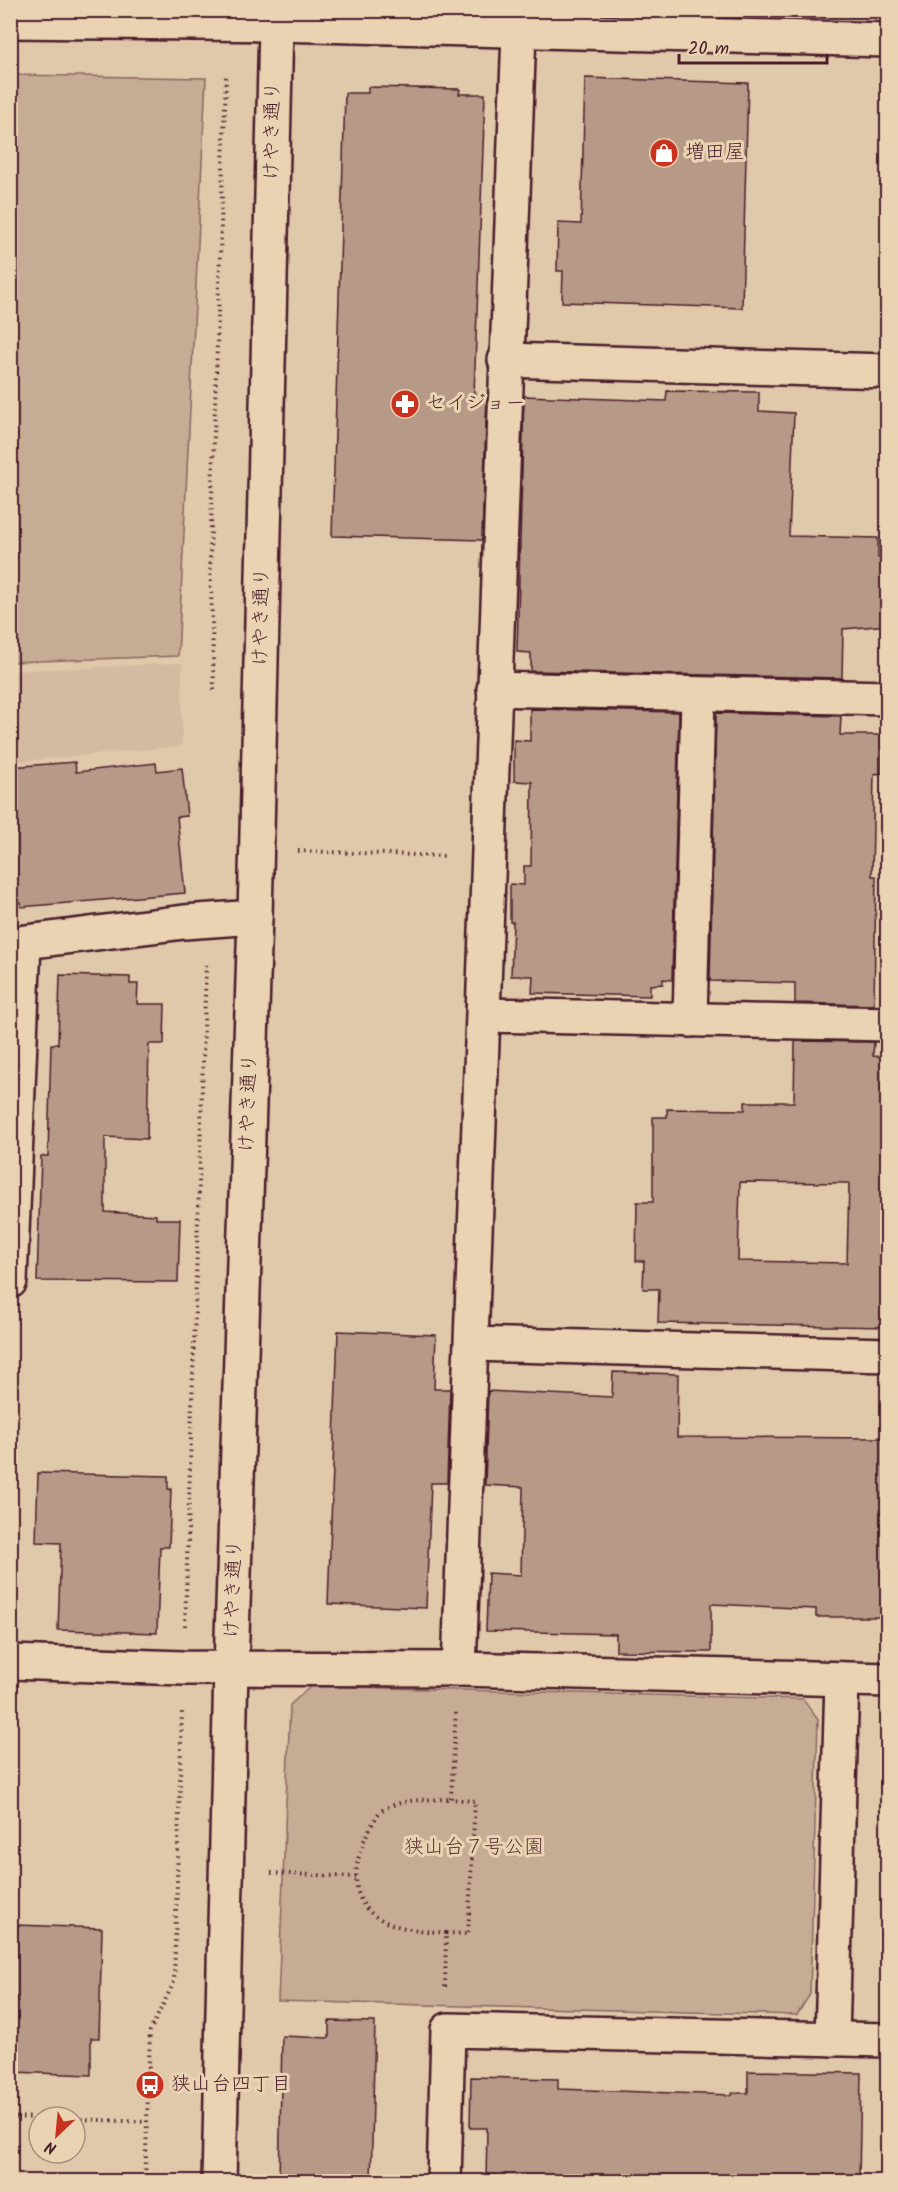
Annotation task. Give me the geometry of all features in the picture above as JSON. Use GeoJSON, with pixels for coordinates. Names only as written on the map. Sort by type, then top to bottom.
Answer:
{"type":"FeatureCollection","features":[{"type":"Feature","properties":{"kind":"street"},"geometry":{"type":"LineString","coordinates":[[10,21],[276,24],[888,40]]}},
{"type":"Feature","properties":{"kind":"street","name":"けやき通り"},"geometry":{"type":"LineString","coordinates":[[219,2181],[231,1668],[257,850],[276,24]]}},
{"type":"Feature","properties":{"kind":"street"},"geometry":{"type":"LineString","coordinates":[[459,1669],[485,1015],[505,360],[519,32]]}},
{"type":"Feature","properties":{"kind":"street"},"geometry":{"type":"LineString","coordinates":[[505,360],[888,371]]}},
{"type":"Feature","properties":{"kind":"street"},"geometry":{"type":"LineString","coordinates":[[494,689],[698,696],[888,699]]}},
{"type":"Feature","properties":{"kind":"street"},"geometry":{"type":"LineString","coordinates":[[690,1020],[698,696]]}},
{"type":"Feature","properties":{"kind":"street"},"geometry":{"type":"LineString","coordinates":[[10,1281],[17,943],[255,917]]}},
{"type":"Feature","properties":{"kind":"street"},"geometry":{"type":"LineString","coordinates":[[485,1015],[888,1024]]}},
{"type":"Feature","properties":{"kind":"street"},"geometry":{"type":"LineString","coordinates":[[472,1344],[888,1355]]}},
{"type":"Feature","properties":{"kind":"street"},"geometry":{"type":"LineString","coordinates":[[10,1662],[183,1668],[459,1669],[888,1680]]}},
{"type":"Feature","properties":{"kind":"street"},"geometry":{"type":"LineString","coordinates":[[832,2039],[842,1679]]}},
{"type":"Feature","properties":{"kind":"street"},"geometry":{"type":"LineString","coordinates":[[444,2181],[448,2030],[888,2040]]}},
{"type":"Feature","properties":{"kind":"path"},"geometry":{"type":"LineString","coordinates":[[214,692],[210,555],[226,76]]}},
{"type":"Feature","properties":{"kind":"path"},"geometry":{"type":"LineString","coordinates":[[257,850],[489,858]]}},
{"type":"Feature","properties":{"kind":"path"},"geometry":{"type":"LineString","coordinates":[[145,2181],[150,2031],[174,1982],[208,921]]}},
{"type":"Feature","properties":{"kind":"path"},"geometry":{"type":"LineString","coordinates":[[451,1799],[459,1669]]}},
{"type":"Feature","properties":{"kind":"path"},"geometry":{"type":"LineString","coordinates":[[403,1800],[475,1801],[468,1934],[395,1927],[373,1915],[360,1898],[356,1877],[357,1854],[380,1810],[403,1800]]}},
{"type":"Feature","properties":{"kind":"path"},"geometry":{"type":"LineString","coordinates":[[271,1873],[356,1877]]}},
{"type":"Feature","properties":{"kind":"path"},"geometry":{"type":"LineString","coordinates":[[446,1933],[444,2003],[448,2030]]}},
{"type":"Feature","properties":{"kind":"path"},"geometry":{"type":"LineString","coordinates":[[10,2117],[27,2118]]}},
{"type":"Feature","properties":{"kind":"path"},"geometry":{"type":"LineString","coordinates":[[87,2120],[147,2122]]}},
{"type":"Feature","properties":{"kind":"shaded area"},"geometry":{"type":"Polygon","coordinates":[[[182,663],[182,746],[11,762],[11,671],[182,663]]]}},
{"type":"Feature","properties":{"kind":"green space"},"geometry":{"type":"Polygon","coordinates":[[[10,75],[206,78],[178,656],[11,662],[10,75]]]}},
{"type":"Feature","properties":{"kind":"green space","name":"狭山台７号公園"},"geometry":{"type":"Polygon","coordinates":[[[311,1686],[803,1699],[818,1720],[810,1994],[797,2015],[278,2001],[290,1705],[311,1686]]]}},
{"type":"Feature","properties":{"kind":"building","name":"増田屋"},"geometry":{"type":"Polygon","coordinates":[[[585,78],[748,83],[742,308],[562,302],[563,271],[557,271],[558,223],[581,224],[585,78]]]}},
{"type":"Feature","properties":{"kind":"building"},"geometry":{"type":"Polygon","coordinates":[[[368,87],[460,89],[459,94],[485,94],[474,394],[487,395],[482,540],[332,536],[345,93],[368,93],[368,87]]]}},
{"type":"Feature","properties":{"kind":"building"},"geometry":{"type":"Polygon","coordinates":[[[667,391],[759,392],[759,411],[794,413],[789,536],[878,538],[878,558],[888,558],[888,625],[843,629],[842,678],[531,671],[531,653],[517,652],[524,396],[666,401],[667,391]]]}},
{"type":"Feature","properties":{"kind":"building"},"geometry":{"type":"Polygon","coordinates":[[[530,709],[679,712],[672,980],[663,979],[663,984],[650,985],[650,996],[532,993],[533,976],[511,976],[513,922],[510,922],[510,884],[524,885],[524,866],[531,866],[532,782],[514,781],[514,740],[530,741],[530,709]]]}},
{"type":"Feature","properties":{"kind":"building"},"geometry":{"type":"Polygon","coordinates":[[[716,713],[841,716],[840,735],[882,735],[882,773],[874,774],[872,876],[876,876],[874,1005],[795,1003],[795,983],[710,981],[716,713]]]}},
{"type":"Feature","properties":{"kind":"building"},"geometry":{"type":"Polygon","coordinates":[[[75,762],[76,772],[156,763],[157,771],[182,768],[187,816],[177,817],[185,893],[21,907],[21,903],[10,903],[10,767],[75,762]]]}},
{"type":"Feature","properties":{"kind":"building"},"geometry":{"type":"Polygon","coordinates":[[[60,975],[130,977],[130,984],[138,984],[137,1004],[165,1004],[164,1044],[149,1044],[147,1139],[105,1137],[105,1212],[156,1215],[156,1219],[180,1219],[178,1282],[37,1281],[41,1156],[48,1156],[51,1044],[58,1044],[60,975]]]}},
{"type":"Feature","properties":{"kind":"building"},"geometry":{"type":"Polygon","coordinates":[[[795,1041],[874,1042],[873,1056],[888,1057],[888,1327],[658,1323],[659,1289],[643,1289],[644,1261],[636,1261],[637,1202],[653,1202],[653,1117],[667,1117],[667,1109],[745,1110],[745,1102],[794,1102],[795,1041]],[[740,1182],[738,1261],[847,1263],[849,1183],[740,1182]]]}},
{"type":"Feature","properties":{"kind":"building"},"geometry":{"type":"Polygon","coordinates":[[[338,1331],[436,1335],[434,1389],[450,1389],[447,1483],[431,1483],[426,1608],[328,1604],[338,1331]]]}},
{"type":"Feature","properties":{"kind":"building"},"geometry":{"type":"Polygon","coordinates":[[[613,1372],[678,1374],[677,1437],[888,1438],[888,1617],[816,1617],[816,1609],[711,1604],[711,1652],[616,1651],[616,1634],[486,1631],[488,1573],[521,1575],[523,1487],[485,1485],[488,1391],[612,1397],[613,1372]]]}},
{"type":"Feature","properties":{"kind":"building"},"geometry":{"type":"Polygon","coordinates":[[[38,1473],[168,1476],[168,1489],[171,1489],[169,1547],[160,1547],[157,1633],[58,1630],[61,1543],[36,1542],[38,1473]]]}},
{"type":"Feature","properties":{"kind":"building"},"geometry":{"type":"Polygon","coordinates":[[[16,1925],[102,1928],[99,2038],[91,2038],[91,2075],[12,2072],[16,1925]]]}},
{"type":"Feature","properties":{"kind":"building"},"geometry":{"type":"Polygon","coordinates":[[[329,2021],[375,2022],[371,2181],[279,2181],[282,2036],[329,2038],[329,2021]]]}},
{"type":"Feature","properties":{"kind":"building"},"geometry":{"type":"Polygon","coordinates":[[[748,2071],[861,2073],[859,2181],[486,2181],[487,2128],[470,2128],[471,2077],[558,2079],[558,2089],[732,2095],[732,2093],[748,2093],[748,2071]]]}},
{"type":"Feature","properties":{"kind":"place","name":"増田屋"},"geometry":{"type":"Point","coordinates":[664,153]}},
{"type":"Feature","properties":{"kind":"place","name":"セイジョー"},"geometry":{"type":"Point","coordinates":[405,404]}},
{"type":"Feature","properties":{"kind":"place","name":"狭山台四丁目"},"geometry":{"type":"Point","coordinates":[150,2085]}}]}
